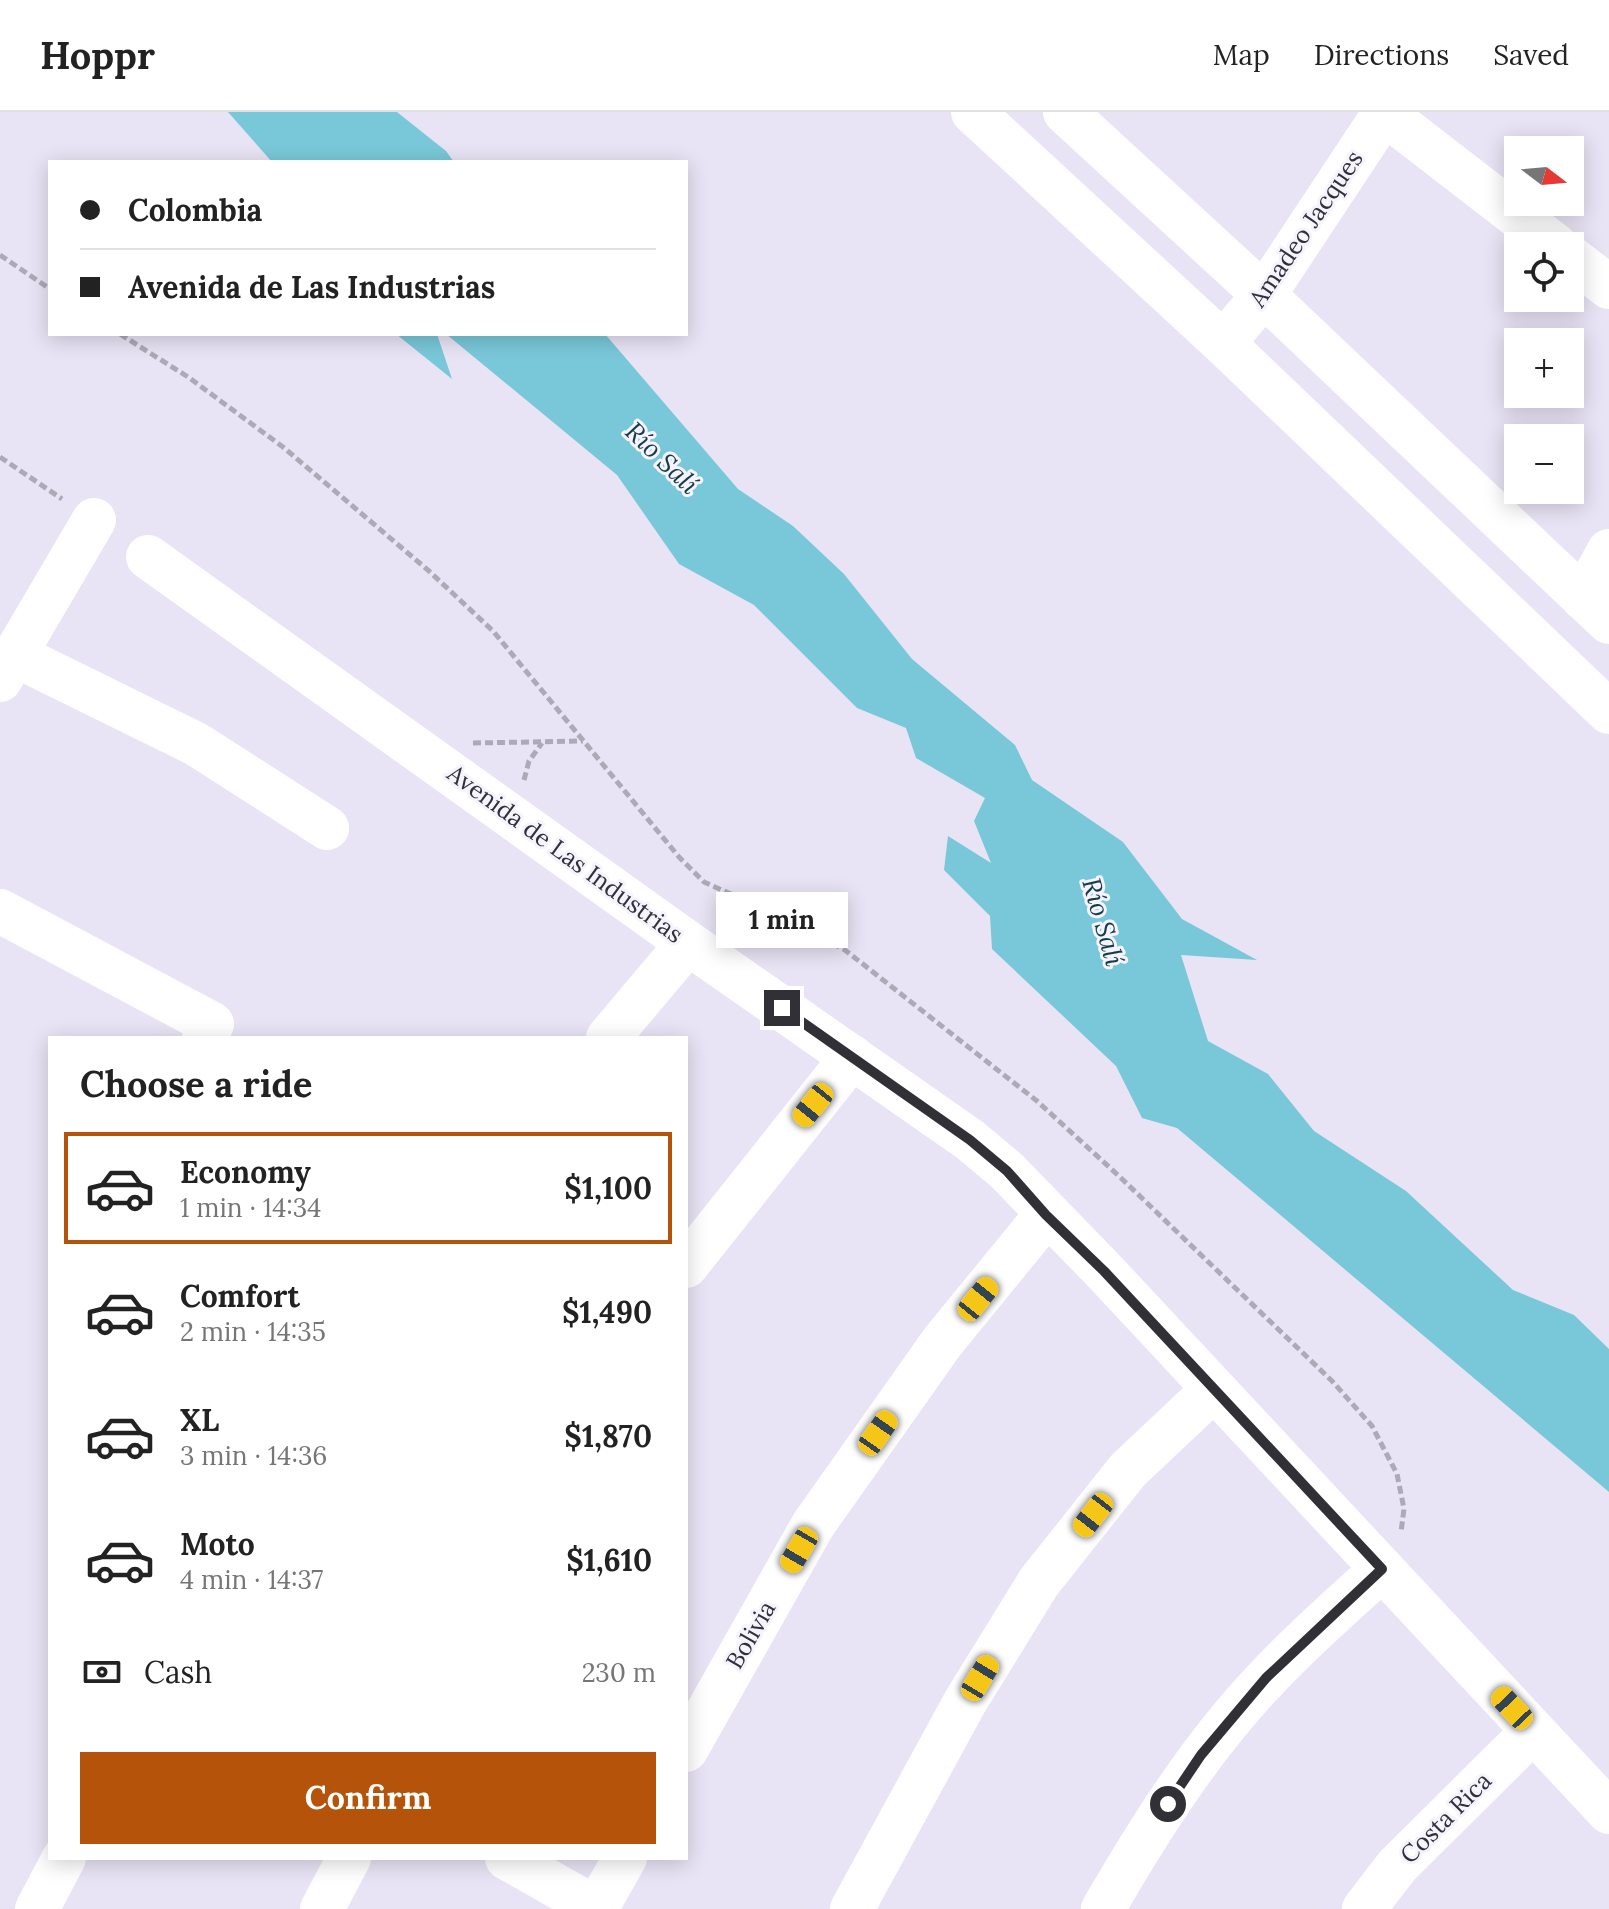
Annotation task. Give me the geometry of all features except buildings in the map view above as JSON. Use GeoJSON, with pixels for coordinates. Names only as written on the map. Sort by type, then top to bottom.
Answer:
{"type":"FeatureCollection","features":[{"type":"Feature","properties":{"kind":"street"},"geometry":{"type":"LineString","coordinates":[[973,112],[1223,343],[1609,712]]}},
{"type":"Feature","properties":{"kind":"street"},"geometry":{"type":"LineString","coordinates":[[1065,112],[1264,295],[1596,610]]}},
{"type":"Feature","properties":{"kind":"street"},"geometry":{"type":"LineString","coordinates":[[1385,113],[1538,232]]}},
{"type":"Feature","properties":{"kind":"street","name":"Amadeo Jacques"},"geometry":{"type":"LineString","coordinates":[[1223,343],[1264,295],[1385,113]]}},
{"type":"Feature","properties":{"kind":"street"},"geometry":{"type":"LineString","coordinates":[[1584,268],[1609,287]]}},
{"type":"Feature","properties":{"kind":"street"},"geometry":{"type":"LineString","coordinates":[[94,520],[7,668],[196,744],[327,828]]}},
{"type":"Feature","properties":{"kind":"street"},"geometry":{"type":"LineString","coordinates":[[1596,610],[1609,551]]}},
{"type":"Feature","properties":{"kind":"street","name":"Avenida de Las Industrias"},"geometry":{"type":"LineString","coordinates":[[148,557],[688,943],[970,1140],[1007,1171],[1609,1812]]}},
{"type":"Feature","properties":{"kind":"street"},"geometry":{"type":"LineString","coordinates":[[0,911],[212,1024],[205,1036]]}},
{"type":"Feature","properties":{"kind":"street"},"geometry":{"type":"LineString","coordinates":[[610,1036],[688,943]]}},
{"type":"Feature","properties":{"kind":"street"},"geometry":{"type":"LineString","coordinates":[[688,1263],[852,1057]]}},
{"type":"Feature","properties":{"kind":"street","name":"Bolivia"},"geometry":{"type":"LineString","coordinates":[[688,1746],[813,1525],[943,1341],[1046,1215]]}},
{"type":"Feature","properties":{"kind":"street"},"geometry":{"type":"LineString","coordinates":[[852,1909],[965,1702],[1039,1582],[1128,1470],[1214,1389]]}},
{"type":"Feature","properties":{"kind":"street"},"geometry":{"type":"LineString","coordinates":[[1103,1909],[1135,1853],[1201,1755],[1266,1678],[1382,1569]]}},
{"type":"Feature","properties":{"kind":"street","name":"Costa Rica"},"geometry":{"type":"LineString","coordinates":[[1364,1909],[1397,1866],[1533,1731]]}},
{"type":"Feature","properties":{"kind":"street"},"geometry":{"type":"LineString","coordinates":[[37,1909],[63,1860]]}},
{"type":"Feature","properties":{"kind":"street"},"geometry":{"type":"LineString","coordinates":[[322,1909],[348,1860]]}},
{"type":"Feature","properties":{"kind":"street"},"geometry":{"type":"LineString","coordinates":[[510,1860],[596,1909],[624,1860]]}},
{"type":"Feature","properties":{"kind":"path"},"geometry":{"type":"LineString","coordinates":[[0,255],[48,288]]}},
{"type":"Feature","properties":{"kind":"path"},"geometry":{"type":"LineString","coordinates":[[123,336],[188,377],[283,447],[429,571],[493,631],[679,857],[704,882],[789,920],[845,950],[1037,1101],[1332,1381],[1372,1426],[1397,1474],[1404,1509],[1400,1541],[1382,1569]]}},
{"type":"Feature","properties":{"kind":"path"},"geometry":{"type":"LineString","coordinates":[[471,743],[584,741]]}},
{"type":"Feature","properties":{"kind":"water"},"geometry":{"type":"Polygon","coordinates":[[[228,112],[397,112],[446,151],[453,160],[270,160],[228,112]]]}},
{"type":"Feature","properties":{"kind":"water"},"geometry":{"type":"Polygon","coordinates":[[[398,336],[438,336],[452,379],[398,336]]]}},
{"type":"Feature","properties":{"kind":"water","name":"Río Salí"},"geometry":{"type":"Polygon","coordinates":[[[448,336],[607,336],[738,489],[793,526],[844,574],[912,659],[1015,745],[1032,780],[1123,842],[1182,919],[1257,960],[1181,955],[1208,1041],[1268,1074],[1314,1131],[1406,1191],[1513,1290],[1574,1315],[1609,1349],[1609,1492],[1177,1128],[1142,1118],[1116,1066],[992,949],[990,916],[944,870],[948,836],[991,863],[974,821],[985,798],[916,758],[906,728],[857,708],[754,605],[679,564],[617,475],[448,336]]]}},
{"type":"Feature","properties":{"kind":"route"},"geometry":{"type":"LineString","coordinates":[[782,1008],[970,1140],[1007,1171],[1382,1569],[1266,1678],[1201,1755],[1168,1804]]}}]}
